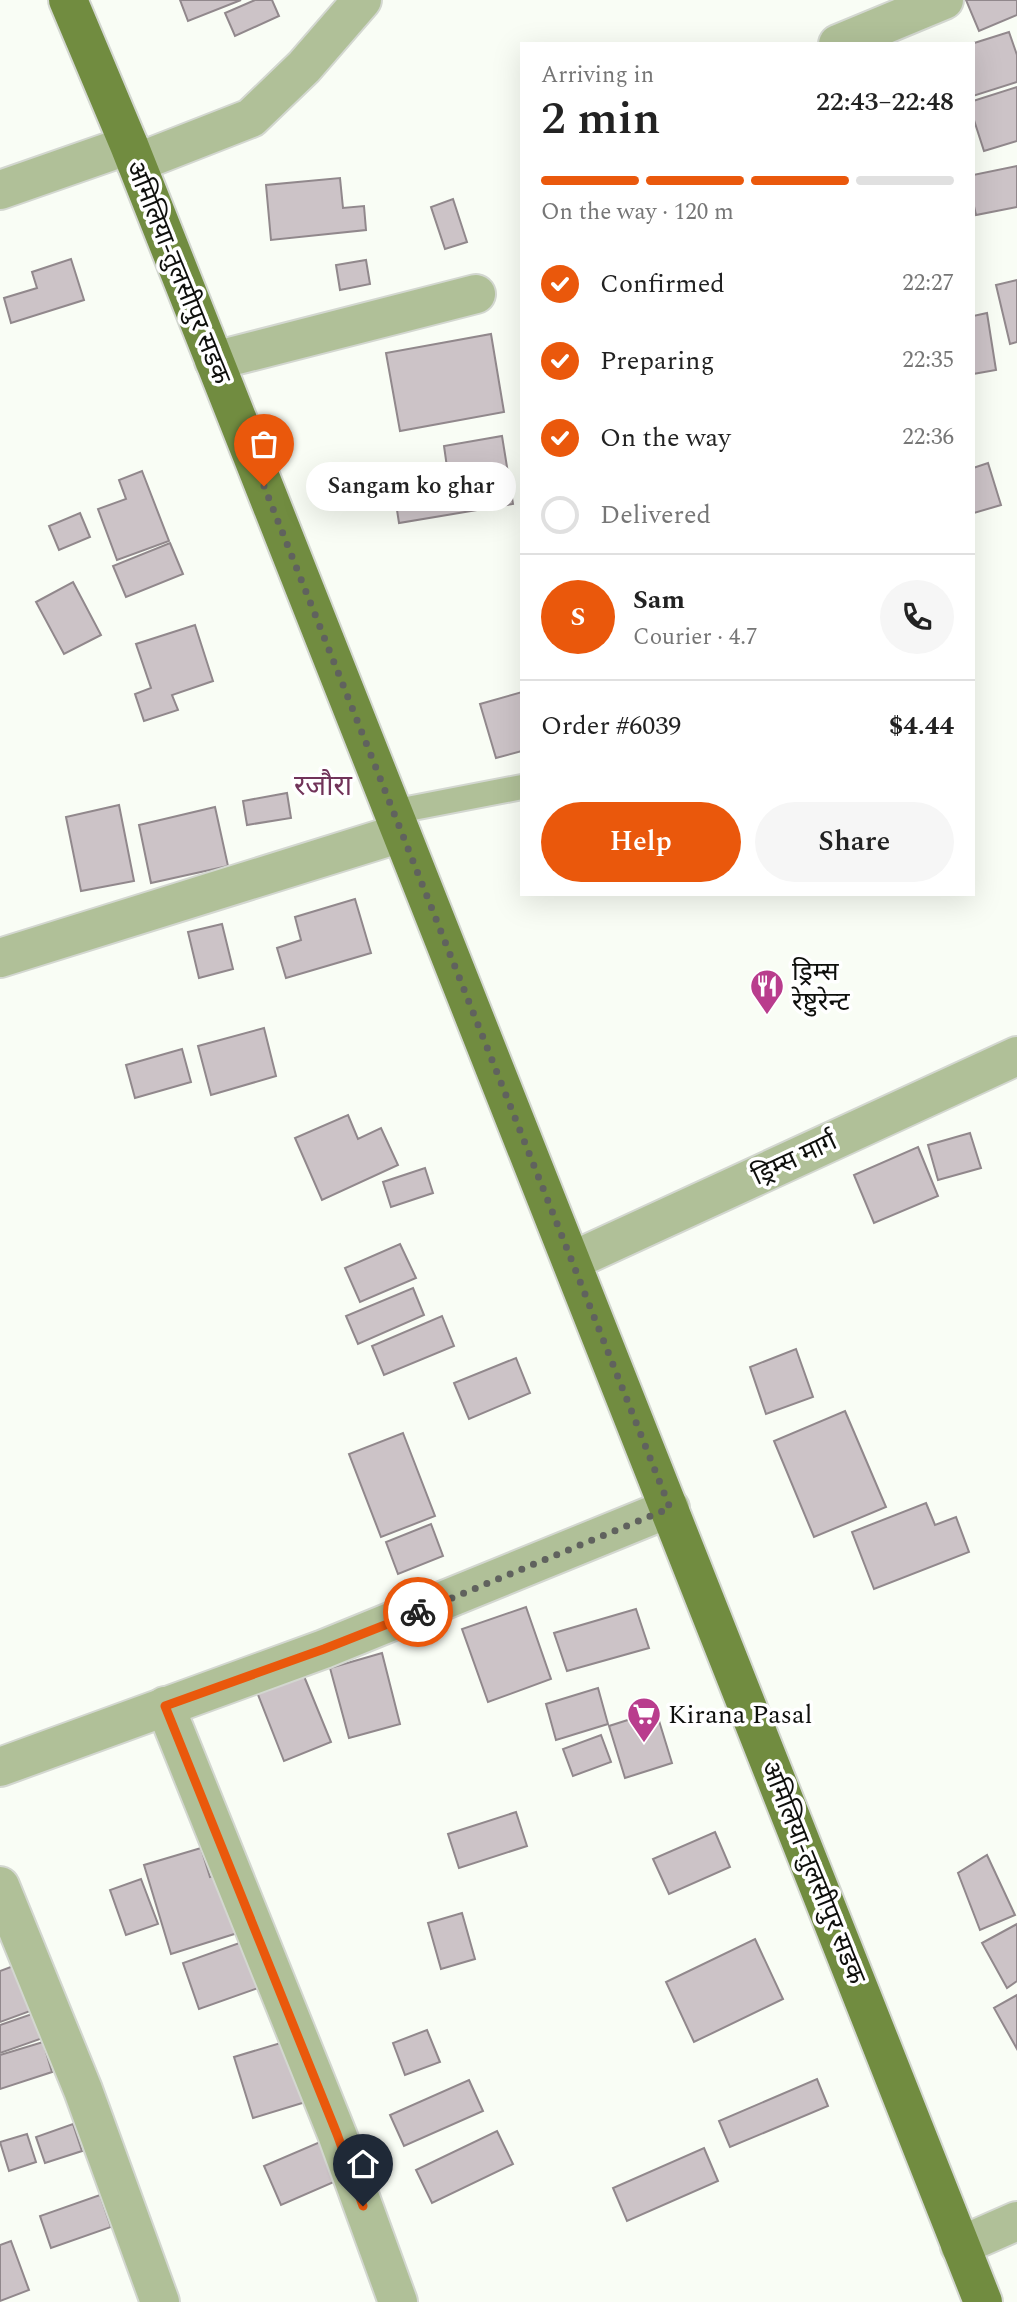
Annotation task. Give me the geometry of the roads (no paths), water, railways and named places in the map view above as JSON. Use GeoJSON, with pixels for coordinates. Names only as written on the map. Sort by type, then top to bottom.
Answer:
{"type":"FeatureCollection","features":[{"type":"Feature","properties":{"kind":"main road","name":"अमिलिया-तुलसीपुर सडक"},"geometry":{"type":"LineString","coordinates":[[68,0],[132,154],[983,2302]]}},
{"type":"Feature","properties":{"kind":"street"},"geometry":{"type":"LineString","coordinates":[[0,190],[251,118],[304,67],[362,0]]}},
{"type":"Feature","properties":{"kind":"street"},"geometry":{"type":"LineString","coordinates":[[843,42],[944,0]]}},
{"type":"Feature","properties":{"kind":"street"},"geometry":{"type":"LineString","coordinates":[[214,361],[477,294]]}},
{"type":"Feature","properties":{"kind":"street"},"geometry":{"type":"LineString","coordinates":[[0,958],[396,822]]}},
{"type":"Feature","properties":{"kind":"street","name":"ड्रिम्स मार्ग"},"geometry":{"type":"LineString","coordinates":[[572,1261],[1017,1056]]}},
{"type":"Feature","properties":{"kind":"street"},"geometry":{"type":"LineString","coordinates":[[0,1767],[337,1644],[670,1508]]}},
{"type":"Feature","properties":{"kind":"street"},"geometry":{"type":"LineString","coordinates":[[165,1706],[337,2134],[398,2302]]}},
{"type":"Feature","properties":{"kind":"street"},"geometry":{"type":"LineString","coordinates":[[0,1886],[83,2090],[160,2302]]}},
{"type":"Feature","properties":{"kind":"street"},"geometry":{"type":"LineString","coordinates":[[960,2246],[1017,2221]]}},
{"type":"Feature","properties":{"kind":"lane"},"geometry":{"type":"LineString","coordinates":[[396,822],[520,788]]}},
{"type":"Feature","properties":{"kind":"place","name":"Sangam ko ghar"},"geometry":{"type":"Point","coordinates":[264,486]}},
{"type":"Feature","properties":{"kind":"place","name":"ड्रिम्स रेष्टुरेन्ट"},"geometry":{"type":"Point","coordinates":[767,1016]}},
{"type":"Feature","properties":{"kind":"place","name":"Kirana Pasal"},"geometry":{"type":"Point","coordinates":[644,1744]}},
{"type":"Feature","properties":{"kind":"district","name":"रजौरा"},"geometry":{"type":"Point","coordinates":[323,785]}}]}
